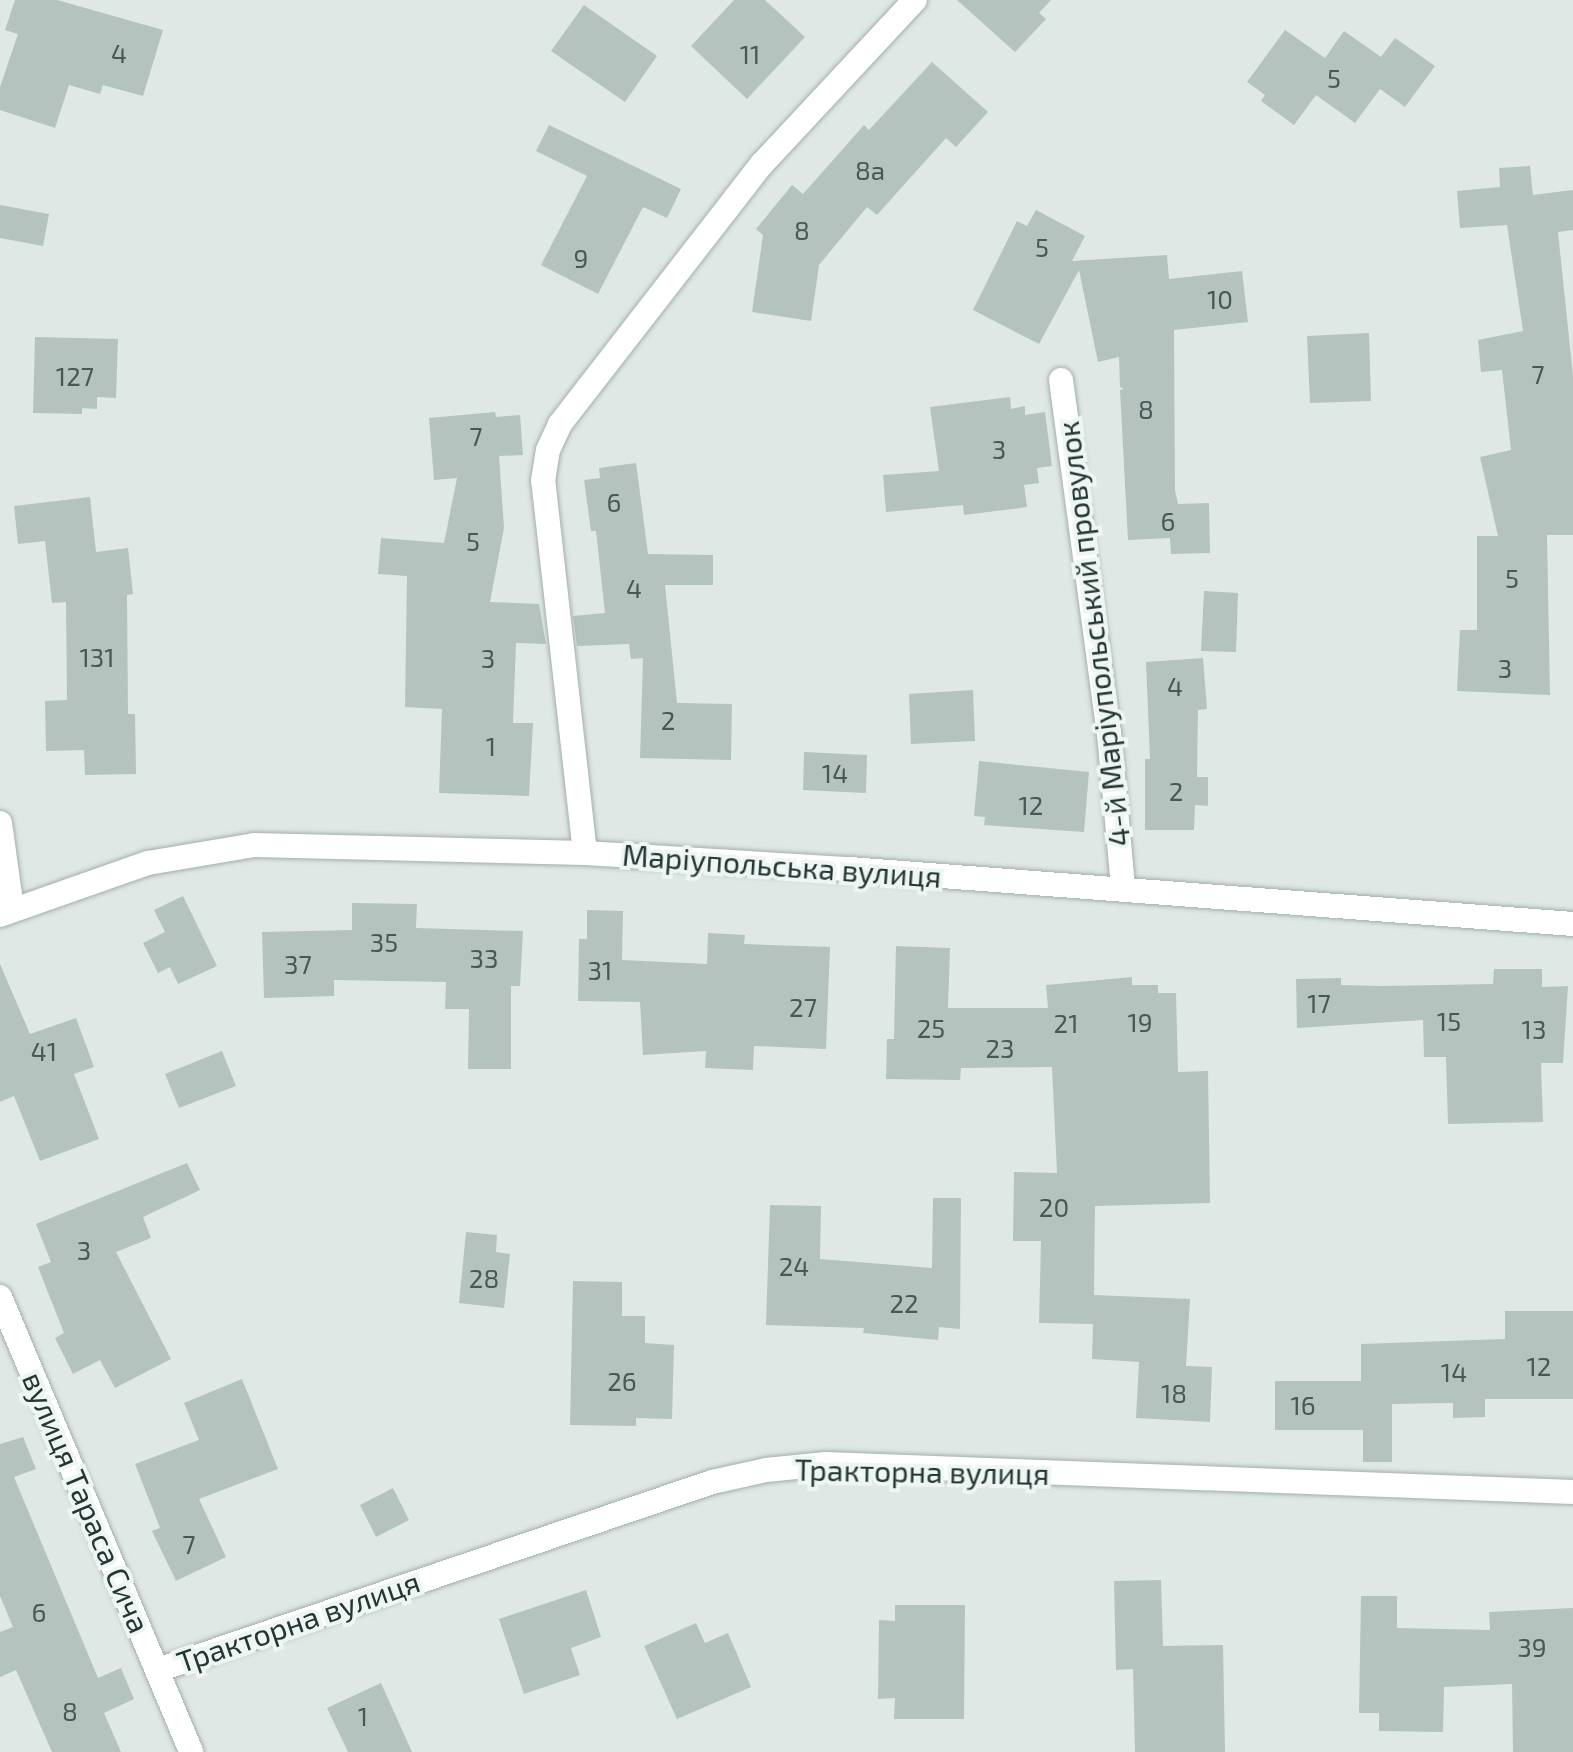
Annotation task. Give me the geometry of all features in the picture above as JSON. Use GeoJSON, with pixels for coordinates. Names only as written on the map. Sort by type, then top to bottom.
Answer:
{"type":"FeatureCollection","features":[{"type":"Feature","properties":{"kind":"street"},"geometry":{"type":"LineString","coordinates":[[585,853],[543,481],[548,450],[560,424],[762,164],[915,0]]}},
{"type":"Feature","properties":{"kind":"street","name":"4-й Маріупольський провулок"},"geometry":{"type":"LineString","coordinates":[[1061,380],[1109,733],[1123,888]]}},
{"type":"Feature","properties":{"kind":"street"},"geometry":{"type":"LineString","coordinates":[[0,823],[6,912]]}},
{"type":"Feature","properties":{"kind":"street","name":"Маріупольська вулиця"},"geometry":{"type":"LineString","coordinates":[[6,912],[148,863],[254,845],[585,853],[1123,888],[1573,924]]}},
{"type":"Feature","properties":{"kind":"street","name":"вулиця Тараса Сича"},"geometry":{"type":"LineString","coordinates":[[0,1297],[191,1752]]}},
{"type":"Feature","properties":{"kind":"street","name":"Тракторна вулиця"},"geometry":{"type":"LineString","coordinates":[[158,1670],[712,1482],[766,1470],[826,1464],[1573,1492]]}},
{"type":"Feature","properties":{"kind":"building"},"geometry":{"type":"Polygon","coordinates":[[[15,0],[57,0],[163,30],[143,96],[103,85],[100,94],[69,85],[55,128],[0,110],[0,87],[18,34],[5,30],[15,0]]]}},
{"type":"Feature","properties":{"kind":"building"},"geometry":{"type":"Polygon","coordinates":[[[734,0],[765,0],[805,37],[747,99],[691,46],[734,0]]]}},
{"type":"Feature","properties":{"kind":"building"},"geometry":{"type":"Polygon","coordinates":[[[957,0],[1051,0],[1039,13],[1046,19],[1015,52],[957,0]]]}},
{"type":"Feature","properties":{"kind":"building"},"geometry":{"type":"Polygon","coordinates":[[[584,5],[657,56],[625,102],[551,51],[584,5]]]}},
{"type":"Feature","properties":{"kind":"building"},"geometry":{"type":"Polygon","coordinates":[[[1285,30],[1325,58],[1344,31],[1381,57],[1395,38],[1435,66],[1405,107],[1380,89],[1355,123],[1316,95],[1294,125],[1261,101],[1265,95],[1247,82],[1285,30]]]}},
{"type":"Feature","properties":{"kind":"building"},"geometry":{"type":"Polygon","coordinates":[[[932,62],[988,112],[956,147],[946,138],[877,215],[867,207],[819,265],[811,321],[752,312],[763,235],[756,229],[792,185],[803,194],[864,125],[869,130],[932,62]]]}},
{"type":"Feature","properties":{"kind":"building"},"geometry":{"type":"Polygon","coordinates":[[[549,125],[681,189],[667,218],[643,207],[598,294],[541,265],[587,176],[536,151],[549,125]]]}},
{"type":"Feature","properties":{"kind":"building"},"geometry":{"type":"Polygon","coordinates":[[[1530,166],[1533,195],[1573,190],[1573,230],[1558,232],[1573,376],[1573,535],[1547,535],[1550,695],[1457,691],[1460,630],[1477,630],[1477,536],[1498,536],[1480,457],[1511,450],[1502,370],[1481,372],[1478,340],[1523,331],[1507,225],[1460,228],[1457,191],[1500,187],[1499,168],[1530,166]]]}},
{"type":"Feature","properties":{"kind":"building"},"geometry":{"type":"Polygon","coordinates":[[[0,205],[49,214],[43,246],[0,238],[0,205]]]}},
{"type":"Feature","properties":{"kind":"building"},"geometry":{"type":"Polygon","coordinates":[[[1036,210],[1085,236],[1072,261],[1167,255],[1169,279],[1242,271],[1248,322],[1174,330],[1175,490],[1178,504],[1209,503],[1210,553],[1171,554],[1170,538],[1128,540],[1120,390],[1124,389],[1120,387],[1119,357],[1098,362],[1079,270],[1039,344],[973,310],[1017,221],[1027,226],[1036,210]]]}},
{"type":"Feature","properties":{"kind":"building"},"geometry":{"type":"Polygon","coordinates":[[[1369,333],[1371,401],[1310,403],[1307,336],[1369,333]]]}},
{"type":"Feature","properties":{"kind":"building"},"geometry":{"type":"Polygon","coordinates":[[[35,337],[118,339],[116,398],[97,397],[97,409],[82,408],[82,414],[33,413],[35,337]]]}},
{"type":"Feature","properties":{"kind":"building"},"geometry":{"type":"Polygon","coordinates":[[[1010,397],[1011,409],[1025,406],[1025,415],[1045,412],[1052,466],[1037,468],[1039,483],[1024,485],[1027,507],[964,515],[963,505],[886,512],[883,475],[939,471],[930,407],[1010,397]]]}},
{"type":"Feature","properties":{"kind":"building"},"geometry":{"type":"Polygon","coordinates":[[[495,412],[496,417],[520,415],[523,455],[499,456],[504,528],[490,602],[539,604],[546,644],[516,643],[513,723],[533,723],[529,796],[439,793],[442,709],[405,707],[407,576],[378,574],[381,538],[444,543],[457,478],[434,480],[429,418],[495,412]]]}},
{"type":"Feature","properties":{"kind":"building"},"geometry":{"type":"Polygon","coordinates":[[[636,463],[648,554],[713,555],[713,585],[665,585],[677,703],[732,704],[731,760],[640,758],[643,658],[631,659],[629,644],[577,646],[573,616],[605,613],[596,531],[591,531],[584,480],[600,478],[599,468],[636,463]]]}},
{"type":"Feature","properties":{"kind":"building"},"geometry":{"type":"Polygon","coordinates":[[[90,497],[96,552],[128,548],[133,594],[127,595],[128,714],[135,714],[136,774],[85,775],[84,750],[46,751],[45,701],[67,700],[66,602],[52,603],[45,541],[18,544],[14,506],[90,497]]]}},
{"type":"Feature","properties":{"kind":"building"},"geometry":{"type":"Polygon","coordinates":[[[1204,591],[1238,593],[1236,652],[1201,651],[1204,591]]]}},
{"type":"Feature","properties":{"kind":"building"},"geometry":{"type":"Polygon","coordinates":[[[1203,658],[1207,709],[1198,710],[1197,777],[1208,777],[1208,806],[1195,805],[1194,830],[1145,830],[1145,759],[1150,759],[1146,662],[1203,658]]]}},
{"type":"Feature","properties":{"kind":"building"},"geometry":{"type":"Polygon","coordinates":[[[973,690],[975,741],[911,744],[909,694],[973,690]]]}},
{"type":"Feature","properties":{"kind":"building"},"geometry":{"type":"Polygon","coordinates":[[[804,752],[867,755],[866,793],[803,790],[804,752]]]}},
{"type":"Feature","properties":{"kind":"building"},"geometry":{"type":"Polygon","coordinates":[[[979,761],[1089,772],[1084,832],[984,825],[985,817],[974,816],[979,761]]]}},
{"type":"Feature","properties":{"kind":"building"},"geometry":{"type":"Polygon","coordinates":[[[183,896],[217,966],[178,984],[170,967],[158,973],[143,943],[165,932],[154,910],[183,896]]]}},
{"type":"Feature","properties":{"kind":"building"},"geometry":{"type":"Polygon","coordinates":[[[352,903],[417,904],[416,928],[523,931],[520,986],[511,986],[511,1069],[468,1069],[469,1009],[445,1009],[446,982],[334,980],[334,996],[264,998],[262,932],[352,930],[352,903]]]}},
{"type":"Feature","properties":{"kind":"building"},"geometry":{"type":"Polygon","coordinates":[[[587,910],[623,911],[622,960],[707,964],[708,933],[745,935],[744,944],[830,947],[826,1049],[754,1046],[753,1070],[705,1068],[706,1051],[643,1055],[640,1002],[578,1001],[579,939],[587,939],[587,910]]]}},
{"type":"Feature","properties":{"kind":"building"},"geometry":{"type":"Polygon","coordinates":[[[896,946],[950,948],[948,1008],[1048,1008],[1046,985],[1132,977],[1132,985],[1158,985],[1158,993],[1176,993],[1178,1072],[1208,1071],[1210,1203],[1095,1206],[1094,1295],[1190,1299],[1186,1366],[1212,1367],[1210,1422],[1136,1418],[1139,1362],[1092,1359],[1093,1324],[1039,1323],[1041,1241],[1013,1241],[1014,1172],[1057,1173],[1052,1067],[961,1068],[960,1080],[886,1079],[887,1039],[894,1039],[896,946]]]}},
{"type":"Feature","properties":{"kind":"building"},"geometry":{"type":"Polygon","coordinates":[[[0,964],[30,1034],[76,1018],[94,1067],[74,1074],[99,1139],[40,1161],[14,1096],[0,1102],[0,964]]]}},
{"type":"Feature","properties":{"kind":"building"},"geometry":{"type":"Polygon","coordinates":[[[1494,969],[1542,969],[1542,987],[1568,986],[1563,1063],[1541,1063],[1543,1122],[1448,1124],[1446,1057],[1424,1057],[1423,1020],[1297,1028],[1296,979],[1341,978],[1341,985],[1493,984],[1494,969]]]}},
{"type":"Feature","properties":{"kind":"building"},"geometry":{"type":"Polygon","coordinates":[[[222,1051],[236,1086],[179,1108],[165,1074],[222,1051]]]}},
{"type":"Feature","properties":{"kind":"building"},"geometry":{"type":"Polygon","coordinates":[[[187,1163],[200,1190],[143,1217],[151,1238],[116,1252],[171,1359],[115,1388],[100,1360],[73,1374],[55,1338],[64,1333],[38,1267],[51,1262],[36,1224],[187,1163]]]}},
{"type":"Feature","properties":{"kind":"building"},"geometry":{"type":"Polygon","coordinates":[[[933,1198],[961,1198],[960,1329],[939,1327],[938,1340],[863,1333],[864,1328],[766,1325],[770,1205],[821,1206],[820,1259],[932,1268],[933,1198]]]}},
{"type":"Feature","properties":{"kind":"building"},"geometry":{"type":"Polygon","coordinates":[[[466,1232],[497,1235],[496,1252],[510,1254],[504,1308],[459,1303],[466,1232]]]}},
{"type":"Feature","properties":{"kind":"building"},"geometry":{"type":"Polygon","coordinates":[[[573,1281],[622,1282],[622,1316],[645,1316],[645,1343],[674,1345],[672,1419],[636,1418],[636,1426],[570,1425],[573,1281]]]}},
{"type":"Feature","properties":{"kind":"building"},"geometry":{"type":"Polygon","coordinates":[[[1505,1311],[1573,1311],[1573,1399],[1485,1399],[1485,1417],[1453,1418],[1453,1403],[1392,1404],[1392,1462],[1363,1462],[1363,1430],[1275,1430],[1275,1381],[1361,1381],[1361,1344],[1505,1339],[1505,1311]]]}},
{"type":"Feature","properties":{"kind":"building"},"geometry":{"type":"Polygon","coordinates":[[[242,1379],[278,1469],[199,1499],[226,1557],[176,1581],[152,1531],[160,1528],[135,1464],[199,1440],[184,1403],[242,1379]]]}},
{"type":"Feature","properties":{"kind":"building"},"geometry":{"type":"Polygon","coordinates":[[[23,1437],[36,1469],[14,1477],[98,1678],[121,1668],[134,1699],[104,1713],[121,1752],[52,1752],[16,1670],[0,1677],[0,1632],[13,1627],[0,1596],[0,1444],[23,1437]]]}},
{"type":"Feature","properties":{"kind":"building"},"geometry":{"type":"Polygon","coordinates":[[[393,1488],[409,1520],[376,1537],[360,1505],[393,1488]]]}},
{"type":"Feature","properties":{"kind":"building"},"geometry":{"type":"Polygon","coordinates":[[[1161,1580],[1163,1646],[1223,1645],[1225,1752],[1135,1752],[1133,1669],[1116,1670],[1114,1581],[1161,1580]]]}},
{"type":"Feature","properties":{"kind":"building"},"geometry":{"type":"Polygon","coordinates":[[[586,1590],[601,1637],[571,1648],[580,1675],[524,1694],[499,1619],[586,1590]]]}},
{"type":"Feature","properties":{"kind":"building"},"geometry":{"type":"Polygon","coordinates":[[[1361,1596],[1397,1596],[1397,1628],[1490,1630],[1489,1612],[1573,1608],[1573,1752],[1513,1752],[1512,1684],[1444,1687],[1443,1732],[1379,1731],[1379,1713],[1359,1713],[1361,1596]]]}},
{"type":"Feature","properties":{"kind":"building"},"geometry":{"type":"Polygon","coordinates":[[[895,1605],[965,1605],[964,1719],[894,1719],[895,1698],[878,1699],[879,1620],[895,1621],[895,1605]]]}},
{"type":"Feature","properties":{"kind":"building"},"geometry":{"type":"Polygon","coordinates":[[[696,1623],[705,1643],[728,1633],[751,1687],[677,1719],[644,1646],[696,1623]]]}},
{"type":"Feature","properties":{"kind":"building"},"geometry":{"type":"Polygon","coordinates":[[[381,1683],[412,1752],[348,1752],[327,1708],[381,1683]]]}}]}
